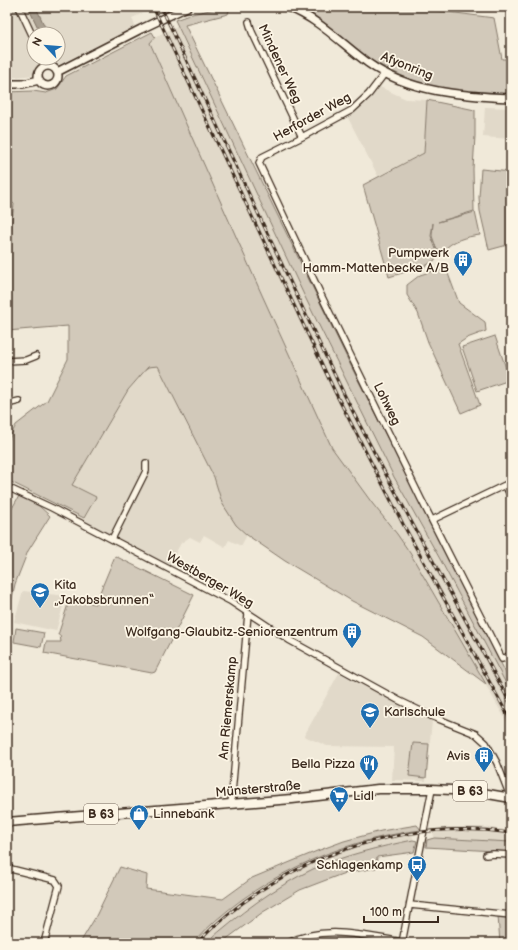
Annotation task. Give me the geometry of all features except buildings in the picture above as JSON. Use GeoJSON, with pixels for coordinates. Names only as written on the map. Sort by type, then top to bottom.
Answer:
{"type":"FeatureCollection","features":[{"type":"Feature","properties":{"kind":"main road","name":"Münsterstraße"},"geometry":{"type":"LineString","coordinates":[[7,822],[230,804],[378,790],[432,789],[471,791],[509,797]]}},
{"type":"Feature","properties":{"kind":"street"},"geometry":{"type":"LineString","coordinates":[[19,7],[28,26]]}},
{"type":"Feature","properties":{"kind":"street"},"geometry":{"type":"LineString","coordinates":[[57,72],[187,7]]}},
{"type":"Feature","properties":{"kind":"street","name":"Afyonring"},"geometry":{"type":"LineString","coordinates":[[288,7],[304,14],[369,64],[385,73],[422,87],[448,93],[482,97],[511,98]]}},
{"type":"Feature","properties":{"kind":"street","name":"Mindener Weg"},"geometry":{"type":"LineString","coordinates":[[249,22],[252,32],[302,137]]}},
{"type":"Feature","properties":{"kind":"street"},"geometry":{"type":"LineString","coordinates":[[45,66],[52,67],[57,72],[58,80],[52,85],[44,86],[39,80],[39,72],[45,66]]}},
{"type":"Feature","properties":{"kind":"street","name":"Herforder Weg"},"geometry":{"type":"LineString","coordinates":[[262,157],[352,110],[369,94],[385,73]]}},
{"type":"Feature","properties":{"kind":"street"},"geometry":{"type":"LineString","coordinates":[[7,84],[23,84],[39,80]]}},
{"type":"Feature","properties":{"kind":"street","name":"Lohweg"},"geometry":{"type":"LineString","coordinates":[[262,157],[260,160],[260,166],[432,520],[502,659],[507,658],[511,653]]}},
{"type":"Feature","properties":{"kind":"street"},"geometry":{"type":"LineString","coordinates":[[7,361],[26,360],[36,356]]}},
{"type":"Feature","properties":{"kind":"street"},"geometry":{"type":"LineString","coordinates":[[7,404],[19,401]]}},
{"type":"Feature","properties":{"kind":"street"},"geometry":{"type":"LineString","coordinates":[[112,539],[146,471],[146,462]]}},
{"type":"Feature","properties":{"kind":"street"},"geometry":{"type":"LineString","coordinates":[[432,520],[506,484],[510,493]]}},
{"type":"Feature","properties":{"kind":"street","name":"Westberger Weg"},"geometry":{"type":"LineString","coordinates":[[7,487],[38,501],[230,601],[289,640],[398,700],[431,716],[476,734],[486,743],[497,763],[509,797]]}},
{"type":"Feature","properties":{"kind":"street","name":"Am Riemerskamp"},"geometry":{"type":"LineString","coordinates":[[230,804],[248,614]]}},
{"type":"Feature","properties":{"kind":"street"},"geometry":{"type":"LineString","coordinates":[[288,943],[311,934],[332,932],[402,942],[432,789]]}},
{"type":"Feature","properties":{"kind":"street"},"geometry":{"type":"LineString","coordinates":[[486,855],[511,855]]}},
{"type":"Feature","properties":{"kind":"street"},"geometry":{"type":"LineString","coordinates":[[7,868],[54,880],[59,886],[44,943]]}},
{"type":"Feature","properties":{"kind":"street"},"geometry":{"type":"LineString","coordinates":[[410,905],[511,915]]}},
{"type":"Feature","properties":{"kind":"shaded area"},"geometry":{"type":"Polygon","coordinates":[[[7,7],[156,7],[132,18],[135,26],[66,61],[66,26],[26,26],[26,66],[41,66],[38,67],[34,75],[7,78],[7,7]]]}},
{"type":"Feature","properties":{"kind":"shaded area"},"geometry":{"type":"Polygon","coordinates":[[[28,7],[36,7],[44,26],[37,26],[28,7]]]}},
{"type":"Feature","properties":{"kind":"shaded area"},"geometry":{"type":"Polygon","coordinates":[[[223,7],[230,7],[228,14],[185,25],[349,362],[511,683],[511,693],[440,559],[394,477],[304,295],[175,20],[192,14],[223,7]]]}},
{"type":"Feature","properties":{"kind":"shaded area"},"geometry":{"type":"Polygon","coordinates":[[[296,7],[425,9],[494,18],[502,59],[511,59],[511,94],[470,93],[431,87],[408,79],[370,60],[296,7]]]}},
{"type":"Feature","properties":{"kind":"shaded area"},"geometry":{"type":"Polygon","coordinates":[[[177,26],[304,295],[394,477],[440,559],[511,693],[511,729],[410,553],[332,448],[150,43],[155,37],[177,26]]]}},
{"type":"Feature","properties":{"kind":"shaded area"},"geometry":{"type":"Polygon","coordinates":[[[152,32],[155,37],[150,43],[332,448],[410,553],[486,684],[423,637],[352,601],[285,561],[247,535],[236,525],[222,503],[214,477],[158,366],[148,367],[128,390],[72,485],[96,497],[84,518],[7,480],[7,443],[16,425],[47,401],[68,359],[68,326],[7,331],[7,250],[14,204],[7,197],[7,92],[33,91],[46,93],[57,89],[66,76],[152,32]]]}},
{"type":"Feature","properties":{"kind":"shaded area"},"geometry":{"type":"Polygon","coordinates":[[[380,87],[406,99],[427,100],[424,153],[378,176],[347,116],[369,100],[380,87]]]}},
{"type":"Feature","properties":{"kind":"shaded area"},"geometry":{"type":"Polygon","coordinates":[[[427,100],[475,110],[473,169],[474,211],[438,222],[475,212],[480,235],[460,240],[451,244],[443,251],[437,250],[432,236],[433,223],[431,236],[436,249],[435,260],[425,266],[389,277],[363,185],[424,153],[427,100]]]}},
{"type":"Feature","properties":{"kind":"shaded area"},"geometry":{"type":"Polygon","coordinates":[[[485,107],[511,108],[511,139],[483,137],[485,107]]]}},
{"type":"Feature","properties":{"kind":"shaded area"},"geometry":{"type":"Polygon","coordinates":[[[481,169],[511,172],[511,244],[489,250],[480,211],[479,197],[481,169]]]}},
{"type":"Feature","properties":{"kind":"shaded area"},"geometry":{"type":"Polygon","coordinates":[[[436,270],[447,271],[459,303],[485,322],[486,331],[467,338],[458,344],[480,405],[461,413],[428,342],[418,313],[407,295],[407,285],[420,275],[436,270]]]}},
{"type":"Feature","properties":{"kind":"shaded area"},"geometry":{"type":"Polygon","coordinates":[[[495,336],[510,380],[477,391],[462,347],[495,336]]]}},
{"type":"Feature","properties":{"kind":"shaded area"},"geometry":{"type":"Polygon","coordinates":[[[149,366],[158,366],[214,477],[222,503],[236,525],[247,535],[241,546],[229,540],[225,547],[204,535],[200,542],[190,537],[181,543],[165,572],[80,527],[96,497],[72,485],[128,390],[149,366]]]}},
{"type":"Feature","properties":{"kind":"shaded area"},"geometry":{"type":"Polygon","coordinates":[[[19,496],[39,506],[50,516],[28,551],[15,584],[7,621],[7,517],[19,496]]]}},
{"type":"Feature","properties":{"kind":"shaded area"},"geometry":{"type":"Polygon","coordinates":[[[115,556],[194,595],[155,672],[152,673],[44,653],[46,642],[61,642],[60,635],[58,635],[70,598],[95,604],[115,556]]]}},
{"type":"Feature","properties":{"kind":"shaded area","name":"Kita „Jakobsbrunnen“"},"geometry":{"type":"Polygon","coordinates":[[[23,591],[66,596],[56,631],[14,622],[23,591]]]}},
{"type":"Feature","properties":{"kind":"shaded area"},"geometry":{"type":"Polygon","coordinates":[[[16,628],[44,633],[41,647],[14,642],[16,628]]]}},
{"type":"Feature","properties":{"kind":"shaded area","name":"Karlschule"},"geometry":{"type":"Polygon","coordinates":[[[339,673],[432,721],[426,781],[392,780],[394,747],[327,746],[304,736],[339,673]]]}},
{"type":"Feature","properties":{"kind":"shaded area"},"geometry":{"type":"Polygon","coordinates":[[[413,743],[429,744],[426,778],[409,776],[413,743]]]}},
{"type":"Feature","properties":{"kind":"shaded area"},"geometry":{"type":"Polygon","coordinates":[[[417,825],[421,830],[390,835],[358,843],[297,867],[268,882],[241,900],[216,920],[193,943],[80,943],[95,918],[120,867],[147,875],[146,889],[223,899],[252,878],[317,851],[344,841],[381,831],[417,825]]]}},
{"type":"Feature","properties":{"kind":"shaded area"},"geometry":{"type":"Polygon","coordinates":[[[483,827],[511,831],[511,842],[434,838],[433,829],[483,827]]]}},
{"type":"Feature","properties":{"kind":"shaded area"},"geometry":{"type":"Polygon","coordinates":[[[412,831],[413,840],[345,857],[313,869],[277,889],[240,914],[206,943],[193,943],[224,914],[254,892],[283,874],[312,859],[368,839],[412,831]]]}},
{"type":"Feature","properties":{"kind":"shaded area"},"geometry":{"type":"Polygon","coordinates":[[[434,838],[511,842],[511,852],[426,847],[427,840],[434,838]]]}},
{"type":"Feature","properties":{"kind":"shaded area"},"geometry":{"type":"Polygon","coordinates":[[[413,840],[417,841],[414,852],[377,857],[376,868],[342,874],[300,890],[263,912],[221,943],[206,943],[257,902],[298,876],[337,860],[362,852],[413,840]]]}},
{"type":"Feature","properties":{"kind":"shaded area"},"geometry":{"type":"Polygon","coordinates":[[[498,916],[511,917],[511,943],[500,943],[498,916]]]}},
{"type":"Feature","properties":{"kind":"railway"},"geometry":{"type":"LineString","coordinates":[[153,7],[336,394],[403,524],[511,721]]}},
{"type":"Feature","properties":{"kind":"railway"},"geometry":{"type":"LineString","coordinates":[[161,7],[296,294],[362,430],[511,705]]}},
{"type":"Feature","properties":{"kind":"railway"},"geometry":{"type":"LineString","coordinates":[[197,943],[229,914],[264,889],[301,868],[341,851],[383,839],[425,832],[468,830],[511,833]]}},
{"type":"Feature","properties":{"kind":"place","name":"Pumpwerk Hamm-Mattenbecke A/B"},"geometry":{"type":"Point","coordinates":[463,277]}},
{"type":"Feature","properties":{"kind":"place","name":"Kita „Jakobsbrunnen“"},"geometry":{"type":"Point","coordinates":[40,609]}},
{"type":"Feature","properties":{"kind":"place","name":"Wolfgang-Glaubitz-Seniorenzentrum"},"geometry":{"type":"Point","coordinates":[352,649]}},
{"type":"Feature","properties":{"kind":"place","name":"Karlschule"},"geometry":{"type":"Point","coordinates":[370,729]}},
{"type":"Feature","properties":{"kind":"place","name":"Avis"},"geometry":{"type":"Point","coordinates":[484,773]}},
{"type":"Feature","properties":{"kind":"place","name":"Bella Pizza"},"geometry":{"type":"Point","coordinates":[369,781]}},
{"type":"Feature","properties":{"kind":"place","name":"Lidl"},"geometry":{"type":"Point","coordinates":[339,813]}},
{"type":"Feature","properties":{"kind":"place","name":"Linnebank"},"geometry":{"type":"Point","coordinates":[139,831]}},
{"type":"Feature","properties":{"kind":"place","name":"Schlagenkamp"},"geometry":{"type":"Point","coordinates":[417,882]}}]}
